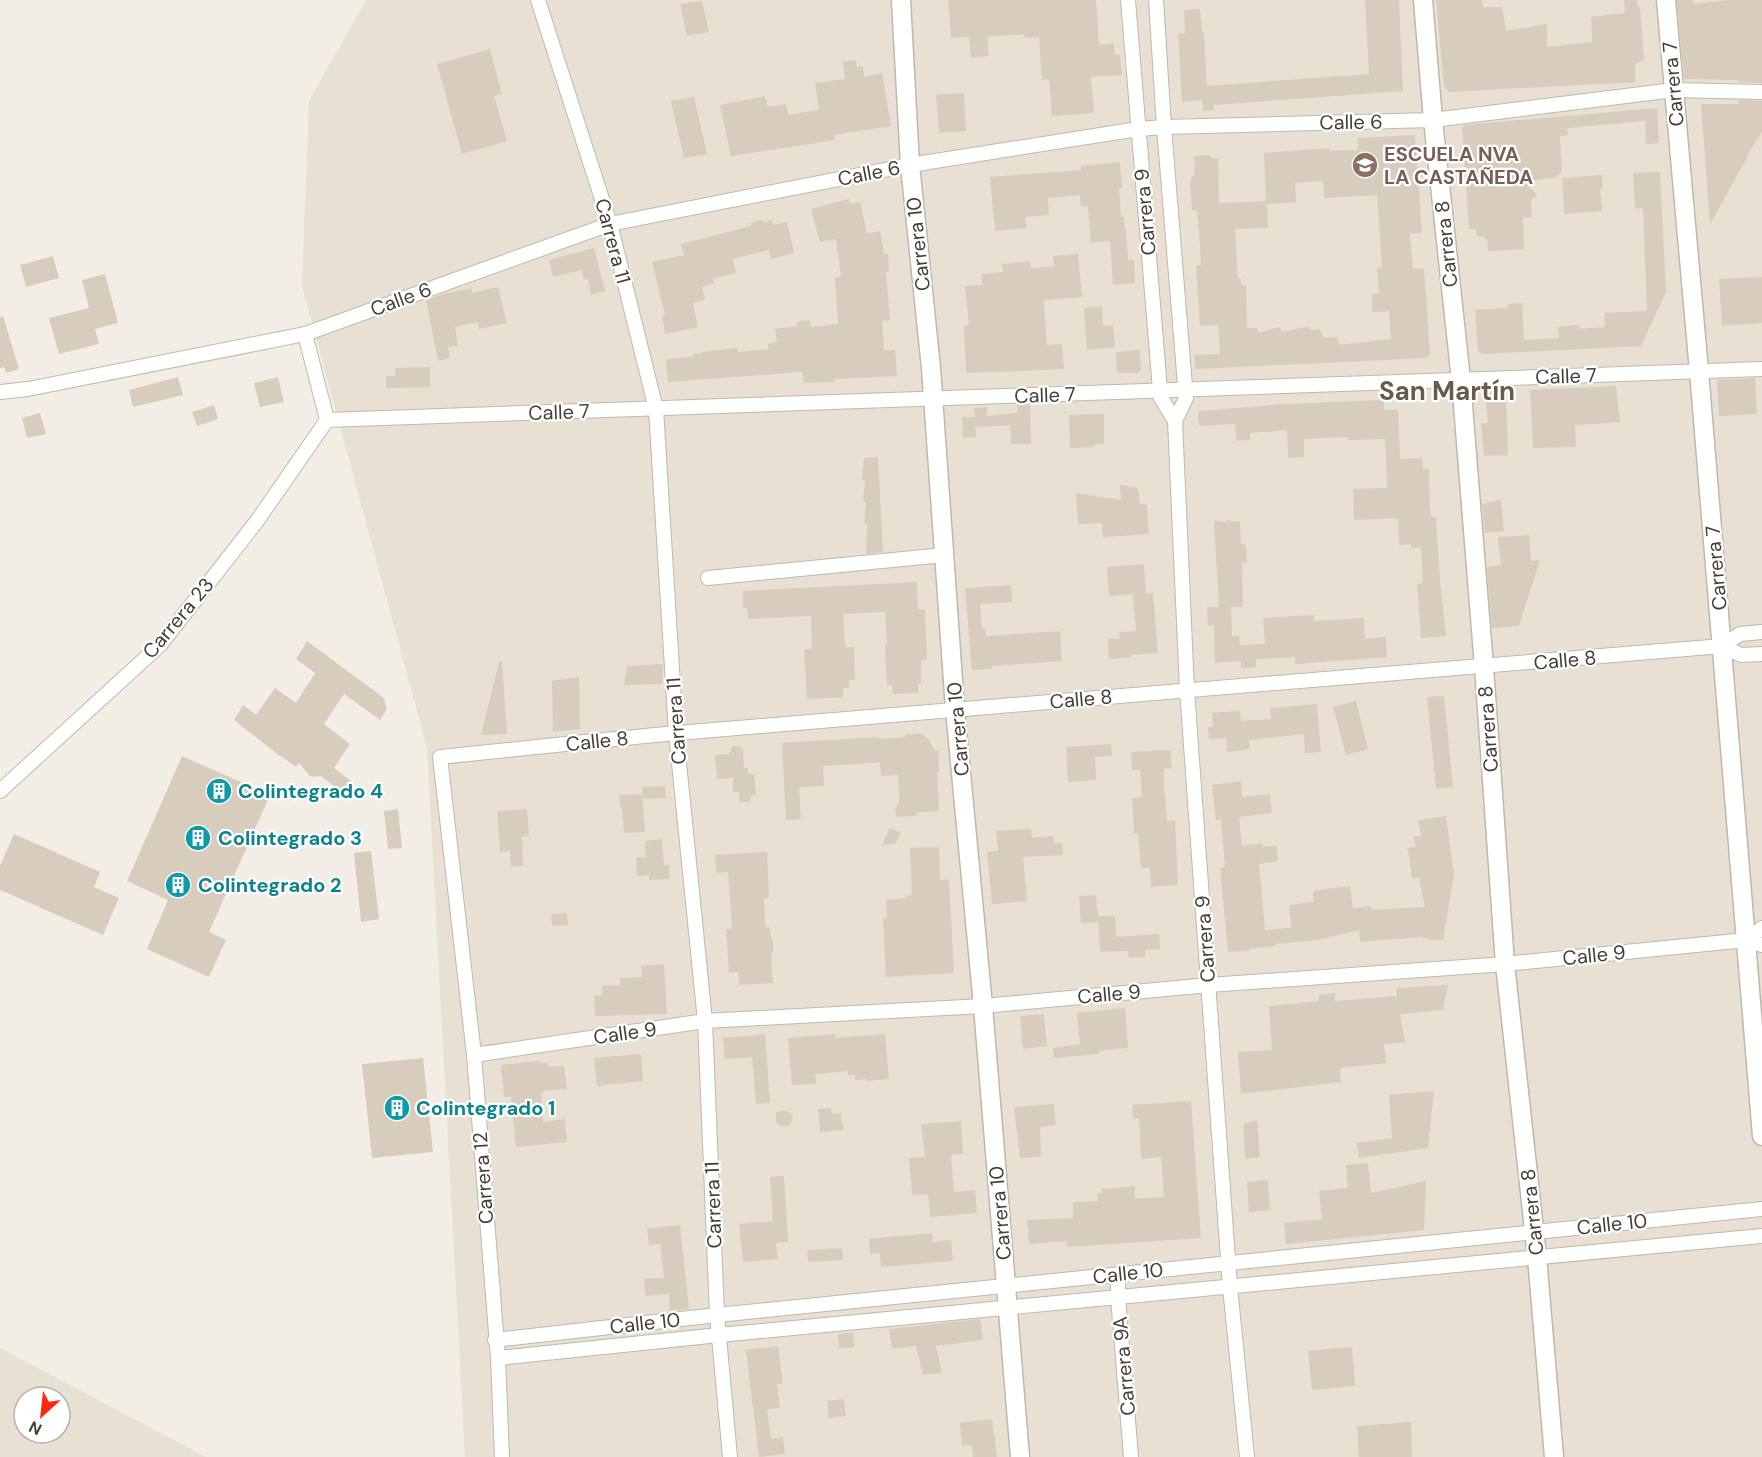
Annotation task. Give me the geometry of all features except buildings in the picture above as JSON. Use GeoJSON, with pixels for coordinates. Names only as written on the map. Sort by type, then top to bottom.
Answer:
{"type":"FeatureCollection","features":[{"type":"Feature","properties":{"kind":"street","name":"Carrera 11"},"geometry":{"type":"LineString","coordinates":[[538,0],[610,224],[656,409],[676,733],[705,1021],[717,1315],[730,1457]]}},
{"type":"Feature","properties":{"kind":"street","name":"Carrera 10"},"geometry":{"type":"LineString","coordinates":[[901,0],[909,165],[934,398],[955,709],[983,1006],[1020,1457]]}},
{"type":"Feature","properties":{"kind":"street","name":"Carrera 9"},"geometry":{"type":"LineString","coordinates":[[1128,0],[1160,390],[1161,398],[1175,421]]}},
{"type":"Feature","properties":{"kind":"street","name":"Carrera 9"},"geometry":{"type":"LineString","coordinates":[[1156,0],[1186,398],[1175,421],[1187,690],[1228,1263],[1248,1457]]}},
{"type":"Feature","properties":{"kind":"street","name":"Carrera 8"},"geometry":{"type":"LineString","coordinates":[[1424,0],[1433,120],[1461,380],[1505,964],[1537,1257],[1554,1457]]}},
{"type":"Feature","properties":{"kind":"street","name":"Carrera 7"},"geometry":{"type":"LineString","coordinates":[[1666,0],[1722,646],[1754,943],[1762,1136]]}},
{"type":"Feature","properties":{"kind":"street","name":"Calle 6"},"geometry":{"type":"LineString","coordinates":[[0,392],[28,389],[305,334],[610,224],[909,165],[1138,129],[1433,120],[1674,90],[1762,92]]}},
{"type":"Feature","properties":{"kind":"street"},"geometry":{"type":"LineString","coordinates":[[305,334],[327,420]]}},
{"type":"Feature","properties":{"kind":"street","name":"Calle 7"},"geometry":{"type":"LineString","coordinates":[[327,420],[1762,369]]}},
{"type":"Feature","properties":{"kind":"street","name":"Carrera 23"},"geometry":{"type":"LineString","coordinates":[[0,791],[160,645],[257,521],[327,420]]}},
{"type":"Feature","properties":{"kind":"street"},"geometry":{"type":"LineString","coordinates":[[708,578],[944,555]]}},
{"type":"Feature","properties":{"kind":"street","name":"Calle 8"},"geometry":{"type":"LineString","coordinates":[[440,757],[676,733],[1722,646],[1740,634],[1762,633]]}},
{"type":"Feature","properties":{"kind":"street","name":"Calle 8"},"geometry":{"type":"LineString","coordinates":[[1722,646],[1741,655],[1762,654]]}},
{"type":"Feature","properties":{"kind":"street","name":"Carrera 12"},"geometry":{"type":"LineString","coordinates":[[440,757],[474,1055],[498,1358],[502,1457]]}},
{"type":"Feature","properties":{"kind":"street"},"geometry":{"type":"LineString","coordinates":[[1754,943],[1762,928]]}},
{"type":"Feature","properties":{"kind":"street","name":"Calle 9"},"geometry":{"type":"LineString","coordinates":[[474,1055],[705,1021],[983,1006],[1209,985],[1505,964],[1754,943]]}},
{"type":"Feature","properties":{"kind":"street","name":"Calle 10"},"geometry":{"type":"LineString","coordinates":[[495,1340],[717,1315],[1762,1209]]}},
{"type":"Feature","properties":{"kind":"street","name":"Calle 10"},"geometry":{"type":"LineString","coordinates":[[498,1358],[1762,1236]]}},
{"type":"Feature","properties":{"kind":"street","name":"Carrera 9A"},"geometry":{"type":"LineString","coordinates":[[1118,1274],[1131,1457]]}},
{"type":"Feature","properties":{"kind":"shaded area","name":"San Martín"},"geometry":{"type":"Polygon","coordinates":[[[366,0],[1762,0],[1762,1457],[465,1457],[427,748],[302,286],[309,101],[366,0]]]}},
{"type":"Feature","properties":{"kind":"shaded area"},"geometry":{"type":"Polygon","coordinates":[[[0,1348],[70,1385],[12,1385],[12,1445],[72,1445],[72,1386],[206,1457],[0,1457],[0,1348]]]}},
{"type":"Feature","properties":{"kind":"place","name":"ESCUELA NVA LA CASTAÑEDA"},"geometry":{"type":"Point","coordinates":[1365,165]}},
{"type":"Feature","properties":{"kind":"place","name":"Colintegrado 4"},"geometry":{"type":"Point","coordinates":[219,791]}},
{"type":"Feature","properties":{"kind":"place","name":"Colintegrado 3"},"geometry":{"type":"Point","coordinates":[198,838]}},
{"type":"Feature","properties":{"kind":"place","name":"Colintegrado 2"},"geometry":{"type":"Point","coordinates":[178,885]}},
{"type":"Feature","properties":{"kind":"place","name":"Colintegrado 1"},"geometry":{"type":"Point","coordinates":[397,1108]}},
{"type":"Feature","properties":{"kind":"district","name":"San Martín"},"geometry":{"type":"Point","coordinates":[1447,391]}}]}
